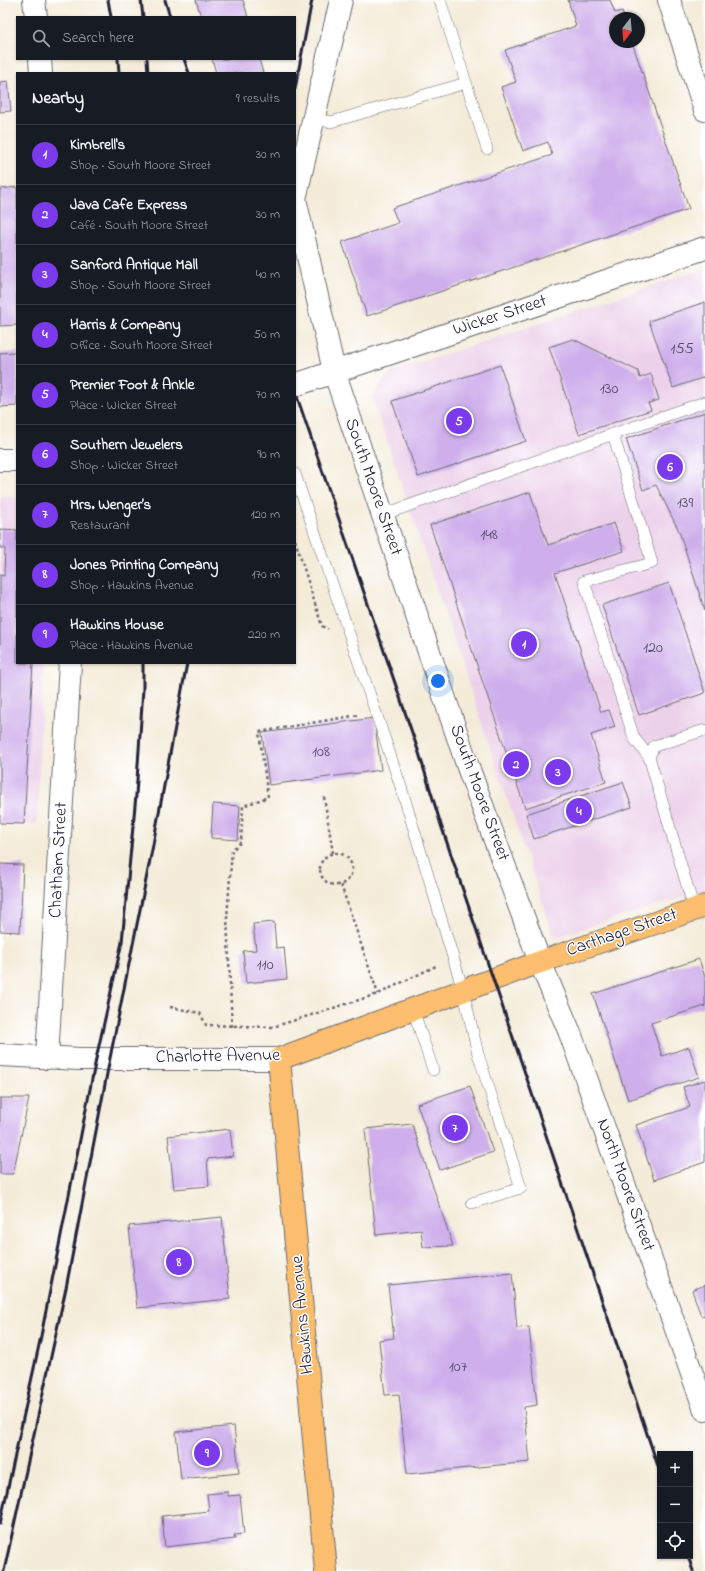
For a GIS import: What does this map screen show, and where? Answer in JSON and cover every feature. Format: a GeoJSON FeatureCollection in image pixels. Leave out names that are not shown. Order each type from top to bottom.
{"type":"FeatureCollection","features":[{"type":"Feature","properties":{"kind":"main road","name":"Carthage Street"},"geometry":{"type":"LineString","coordinates":[[540,962],[700,908]]}},
{"type":"Feature","properties":{"kind":"main road","name":"Charlotte Avenue"},"geometry":{"type":"LineString","coordinates":[[279,1059],[540,962]]}},
{"type":"Feature","properties":{"kind":"main road","name":"Hawkins Avenue"},"geometry":{"type":"LineString","coordinates":[[279,1059],[326,1571]]}},
{"type":"Feature","properties":{"kind":"street"},"geometry":{"type":"LineString","coordinates":[[34,0],[36,16]]}},
{"type":"Feature","properties":{"kind":"street","name":"South Moore Street"},"geometry":{"type":"LineString","coordinates":[[296,195],[341,0]]}},
{"type":"Feature","properties":{"kind":"street"},"geometry":{"type":"LineString","coordinates":[[669,0],[705,110]]}},
{"type":"Feature","properties":{"kind":"street"},"geometry":{"type":"LineString","coordinates":[[40,60],[41,72]]}},
{"type":"Feature","properties":{"kind":"street","name":"South Moore Street"},"geometry":{"type":"LineString","coordinates":[[296,203],[334,371],[468,767],[540,962]]}},
{"type":"Feature","properties":{"kind":"street","name":"Wicker Street"},"geometry":{"type":"LineString","coordinates":[[296,385],[705,248]]}},
{"type":"Feature","properties":{"kind":"street"},"geometry":{"type":"LineString","coordinates":[[0,460],[16,460]]}},
{"type":"Feature","properties":{"kind":"street","name":"Chatham Street"},"geometry":{"type":"LineString","coordinates":[[47,1058],[70,664]]}},
{"type":"Feature","properties":{"kind":"street","name":"North Moore Street"},"geometry":{"type":"LineString","coordinates":[[540,962],[570,1033],[705,1410]]}},
{"type":"Feature","properties":{"kind":"street","name":"Charlotte Avenue"},"geometry":{"type":"LineString","coordinates":[[0,1055],[47,1058],[279,1059]]}},
{"type":"Feature","properties":{"kind":"lane"},"geometry":{"type":"LineString","coordinates":[[440,0],[486,149]]}},
{"type":"Feature","properties":{"kind":"lane"},"geometry":{"type":"LineString","coordinates":[[314,119],[331,122],[466,83]]}},
{"type":"Feature","properties":{"kind":"lane"},"geometry":{"type":"LineString","coordinates":[[382,514],[705,402]]}},
{"type":"Feature","properties":{"kind":"lane"},"geometry":{"type":"LineString","coordinates":[[613,434],[652,563],[584,580],[634,738],[649,757],[700,908]]}},
{"type":"Feature","properties":{"kind":"lane"},"geometry":{"type":"LineString","coordinates":[[296,477],[401,787],[463,990],[478,1054],[522,1188],[472,1203]]}},
{"type":"Feature","properties":{"kind":"lane"},"geometry":{"type":"LineString","coordinates":[[649,757],[654,746],[705,730]]}},
{"type":"Feature","properties":{"kind":"lane"},"geometry":{"type":"LineString","coordinates":[[413,1009],[433,1070]]}},
{"type":"Feature","properties":{"kind":"path"},"geometry":{"type":"LineString","coordinates":[[296,543],[322,626],[330,630]]}},
{"type":"Feature","properties":{"kind":"path"},"geometry":{"type":"LineString","coordinates":[[232,1027],[227,918],[232,850],[241,842],[243,806],[268,797],[258,732],[363,714]]}},
{"type":"Feature","properties":{"kind":"path"},"geometry":{"type":"LineString","coordinates":[[324,797],[333,853]]}},
{"type":"Feature","properties":{"kind":"path"},"geometry":{"type":"LineString","coordinates":[[333,853],[344,855],[351,863],[352,868],[350,878],[341,885],[330,884],[320,872],[320,867],[324,858],[333,853]]}},
{"type":"Feature","properties":{"kind":"path"},"geometry":{"type":"LineString","coordinates":[[341,885],[378,994]]}},
{"type":"Feature","properties":{"kind":"path"},"geometry":{"type":"LineString","coordinates":[[170,1007],[200,1013],[206,1025],[232,1027],[273,1027],[378,994],[436,967],[437,960]]}},
{"type":"Feature","properties":{"kind":"shaded area"},"geometry":{"type":"Polygon","coordinates":[[[703,269],[705,271],[705,890],[554,938],[372,397],[389,373],[703,269]]]}},
{"type":"Feature","properties":{"kind":"shaded area"},"geometry":{"type":"Polygon","coordinates":[[[0,497],[16,497],[16,664],[43,664],[37,824],[0,823],[0,497]]]}},
{"type":"Feature","properties":{"kind":"building"},"geometry":{"type":"Polygon","coordinates":[[[196,0],[243,0],[248,16],[201,16],[196,0]]]}},
{"type":"Feature","properties":{"kind":"building"},"geometry":{"type":"Polygon","coordinates":[[[568,0],[610,0],[615,12],[609,12],[609,48],[634,48],[689,209],[367,316],[342,242],[398,223],[392,208],[552,155],[548,142],[523,151],[501,87],[516,82],[505,50],[576,26],[568,0]]]}},
{"type":"Feature","properties":{"kind":"building"},"geometry":{"type":"Polygon","coordinates":[[[212,60],[259,60],[263,72],[216,72],[212,60]]]}},
{"type":"Feature","properties":{"kind":"building"},"geometry":{"type":"Polygon","coordinates":[[[8,81],[11,111],[0,112],[0,82],[8,81]]]}},
{"type":"Feature","properties":{"kind":"building"},"geometry":{"type":"Polygon","coordinates":[[[16,187],[16,325],[0,326],[0,189],[16,187]]]}},
{"type":"Feature","properties":{"kind":"building"},"geometry":{"type":"Polygon","coordinates":[[[705,302],[705,377],[673,388],[649,321],[705,302]]]}},
{"type":"Feature","properties":{"kind":"building"},"geometry":{"type":"Polygon","coordinates":[[[573,339],[638,371],[640,378],[651,374],[659,400],[648,403],[651,410],[579,434],[549,347],[573,339]]]}},
{"type":"Feature","properties":{"kind":"building"},"geometry":{"type":"Polygon","coordinates":[[[16,352],[16,406],[0,407],[0,353],[16,352]]]}},
{"type":"Feature","properties":{"kind":"building"},"geometry":{"type":"Polygon","coordinates":[[[500,365],[526,441],[418,477],[392,401],[500,365]]]}},
{"type":"Feature","properties":{"kind":"building"},"geometry":{"type":"Polygon","coordinates":[[[705,412],[705,611],[679,531],[656,485],[643,490],[626,439],[705,412]]]}},
{"type":"Feature","properties":{"kind":"building"},"geometry":{"type":"Polygon","coordinates":[[[530,492],[548,545],[614,523],[624,551],[555,573],[601,712],[609,710],[615,727],[591,735],[606,782],[525,808],[430,525],[530,492]]]}},
{"type":"Feature","properties":{"kind":"building"},"geometry":{"type":"Polygon","coordinates":[[[0,529],[16,530],[16,664],[33,664],[24,824],[0,823],[0,575],[4,576],[5,548],[0,548],[0,529]]]}},
{"type":"Feature","properties":{"kind":"building"},"geometry":{"type":"Polygon","coordinates":[[[669,583],[705,693],[639,715],[602,605],[669,583]]]}},
{"type":"Feature","properties":{"kind":"building"},"geometry":{"type":"Polygon","coordinates":[[[374,718],[381,770],[269,785],[262,733],[374,718]]]}},
{"type":"Feature","properties":{"kind":"building"},"geometry":{"type":"Polygon","coordinates":[[[623,782],[632,807],[534,839],[526,814],[623,782]]]}},
{"type":"Feature","properties":{"kind":"building"},"geometry":{"type":"Polygon","coordinates":[[[213,804],[240,806],[238,840],[211,838],[213,804]]]}},
{"type":"Feature","properties":{"kind":"building"},"geometry":{"type":"Polygon","coordinates":[[[0,864],[23,865],[20,932],[0,931],[0,864]]]}},
{"type":"Feature","properties":{"kind":"building"},"geometry":{"type":"Polygon","coordinates":[[[274,922],[276,948],[284,947],[287,979],[246,983],[243,951],[256,950],[253,924],[274,922]]]}},
{"type":"Feature","properties":{"kind":"building"},"geometry":{"type":"Polygon","coordinates":[[[699,959],[705,977],[705,1006],[651,1023],[662,1056],[689,1047],[699,1077],[628,1100],[593,994],[699,959]]]}},
{"type":"Feature","properties":{"kind":"building"},"geometry":{"type":"Polygon","coordinates":[[[705,1080],[705,1162],[654,1180],[636,1125],[690,1107],[683,1087],[705,1080]]]}},
{"type":"Feature","properties":{"kind":"building"},"geometry":{"type":"Polygon","coordinates":[[[470,1086],[493,1152],[440,1170],[417,1104],[470,1086]]]}},
{"type":"Feature","properties":{"kind":"building"},"geometry":{"type":"Polygon","coordinates":[[[0,1098],[29,1098],[13,1174],[0,1174],[0,1098]]]}},
{"type":"Feature","properties":{"kind":"building"},"geometry":{"type":"Polygon","coordinates":[[[412,1124],[453,1246],[423,1247],[421,1230],[376,1235],[365,1129],[412,1124]]]}},
{"type":"Feature","properties":{"kind":"building"},"geometry":{"type":"Polygon","coordinates":[[[230,1129],[233,1156],[207,1159],[209,1186],[174,1189],[168,1136],[230,1129]]]}},
{"type":"Feature","properties":{"kind":"building"},"geometry":{"type":"Polygon","coordinates":[[[222,1217],[230,1299],[137,1308],[129,1226],[222,1217]]]}},
{"type":"Feature","properties":{"kind":"building"},"geometry":{"type":"Polygon","coordinates":[[[512,1273],[517,1328],[529,1327],[537,1405],[524,1407],[530,1462],[407,1474],[399,1394],[385,1395],[379,1340],[394,1338],[388,1285],[512,1273]]]}},
{"type":"Feature","properties":{"kind":"building"},"geometry":{"type":"Polygon","coordinates":[[[705,1285],[705,1315],[701,1316],[692,1290],[705,1285]]]}},
{"type":"Feature","properties":{"kind":"building"},"geometry":{"type":"Polygon","coordinates":[[[234,1426],[239,1473],[181,1479],[176,1432],[234,1426]]]}},
{"type":"Feature","properties":{"kind":"building"},"geometry":{"type":"Polygon","coordinates":[[[228,1492],[228,1496],[240,1495],[244,1534],[234,1535],[235,1539],[165,1547],[162,1516],[209,1511],[207,1494],[228,1492]]]}},
{"type":"Feature","properties":{"kind":"railway"},"geometry":{"type":"LineString","coordinates":[[108,0],[111,16]]}},
{"type":"Feature","properties":{"kind":"railway"},"geometry":{"type":"LineString","coordinates":[[141,0],[143,16]]}},
{"type":"Feature","properties":{"kind":"railway"},"geometry":{"type":"LineString","coordinates":[[165,0],[170,16]]}},
{"type":"Feature","properties":{"kind":"railway"},"geometry":{"type":"LineString","coordinates":[[296,84],[312,0]]}},
{"type":"Feature","properties":{"kind":"railway"},"geometry":{"type":"LineString","coordinates":[[118,60],[119,72]]}},
{"type":"Feature","properties":{"kind":"railway"},"geometry":{"type":"LineString","coordinates":[[147,60],[148,72]]}},
{"type":"Feature","properties":{"kind":"railway"},"geometry":{"type":"LineString","coordinates":[[184,60],[189,72]]}},
{"type":"Feature","properties":{"kind":"railway"},"geometry":{"type":"LineString","coordinates":[[296,394],[419,753],[441,825],[657,1463]]}},
{"type":"Feature","properties":{"kind":"railway"},"geometry":{"type":"LineString","coordinates":[[0,1524],[41,1336],[96,1059],[122,942],[136,795],[143,689],[143,664]]}},
{"type":"Feature","properties":{"kind":"railway"},"geometry":{"type":"LineString","coordinates":[[4,1571],[66,1288],[187,664]]}},
{"type":"Feature","properties":{"kind":"railway"},"geometry":{"type":"LineString","coordinates":[[689,1559],[693,1571]]}},
{"type":"Feature","properties":{"kind":"place","name":"Premier Foot & Ankle"},"geometry":{"type":"Point","coordinates":[459,421]}},
{"type":"Feature","properties":{"kind":"place","name":"Southern Jewelers"},"geometry":{"type":"Point","coordinates":[670,467]}},
{"type":"Feature","properties":{"kind":"place","name":"Kimbrell's"},"geometry":{"type":"Point","coordinates":[524,644]}},
{"type":"Feature","properties":{"kind":"place","name":"Java Cafe Express"},"geometry":{"type":"Point","coordinates":[516,764]}},
{"type":"Feature","properties":{"kind":"place","name":"Sanford Antique Mall"},"geometry":{"type":"Point","coordinates":[558,772]}},
{"type":"Feature","properties":{"kind":"place","name":"Harris & Company"},"geometry":{"type":"Point","coordinates":[579,811]}},
{"type":"Feature","properties":{"kind":"place","name":"Mrs. Wenger’s"},"geometry":{"type":"Point","coordinates":[455,1128]}},
{"type":"Feature","properties":{"kind":"place","name":"Jones Printing Company"},"geometry":{"type":"Point","coordinates":[179,1262]}},
{"type":"Feature","properties":{"kind":"place","name":"Hawkins House"},"geometry":{"type":"Point","coordinates":[207,1453]}}]}
